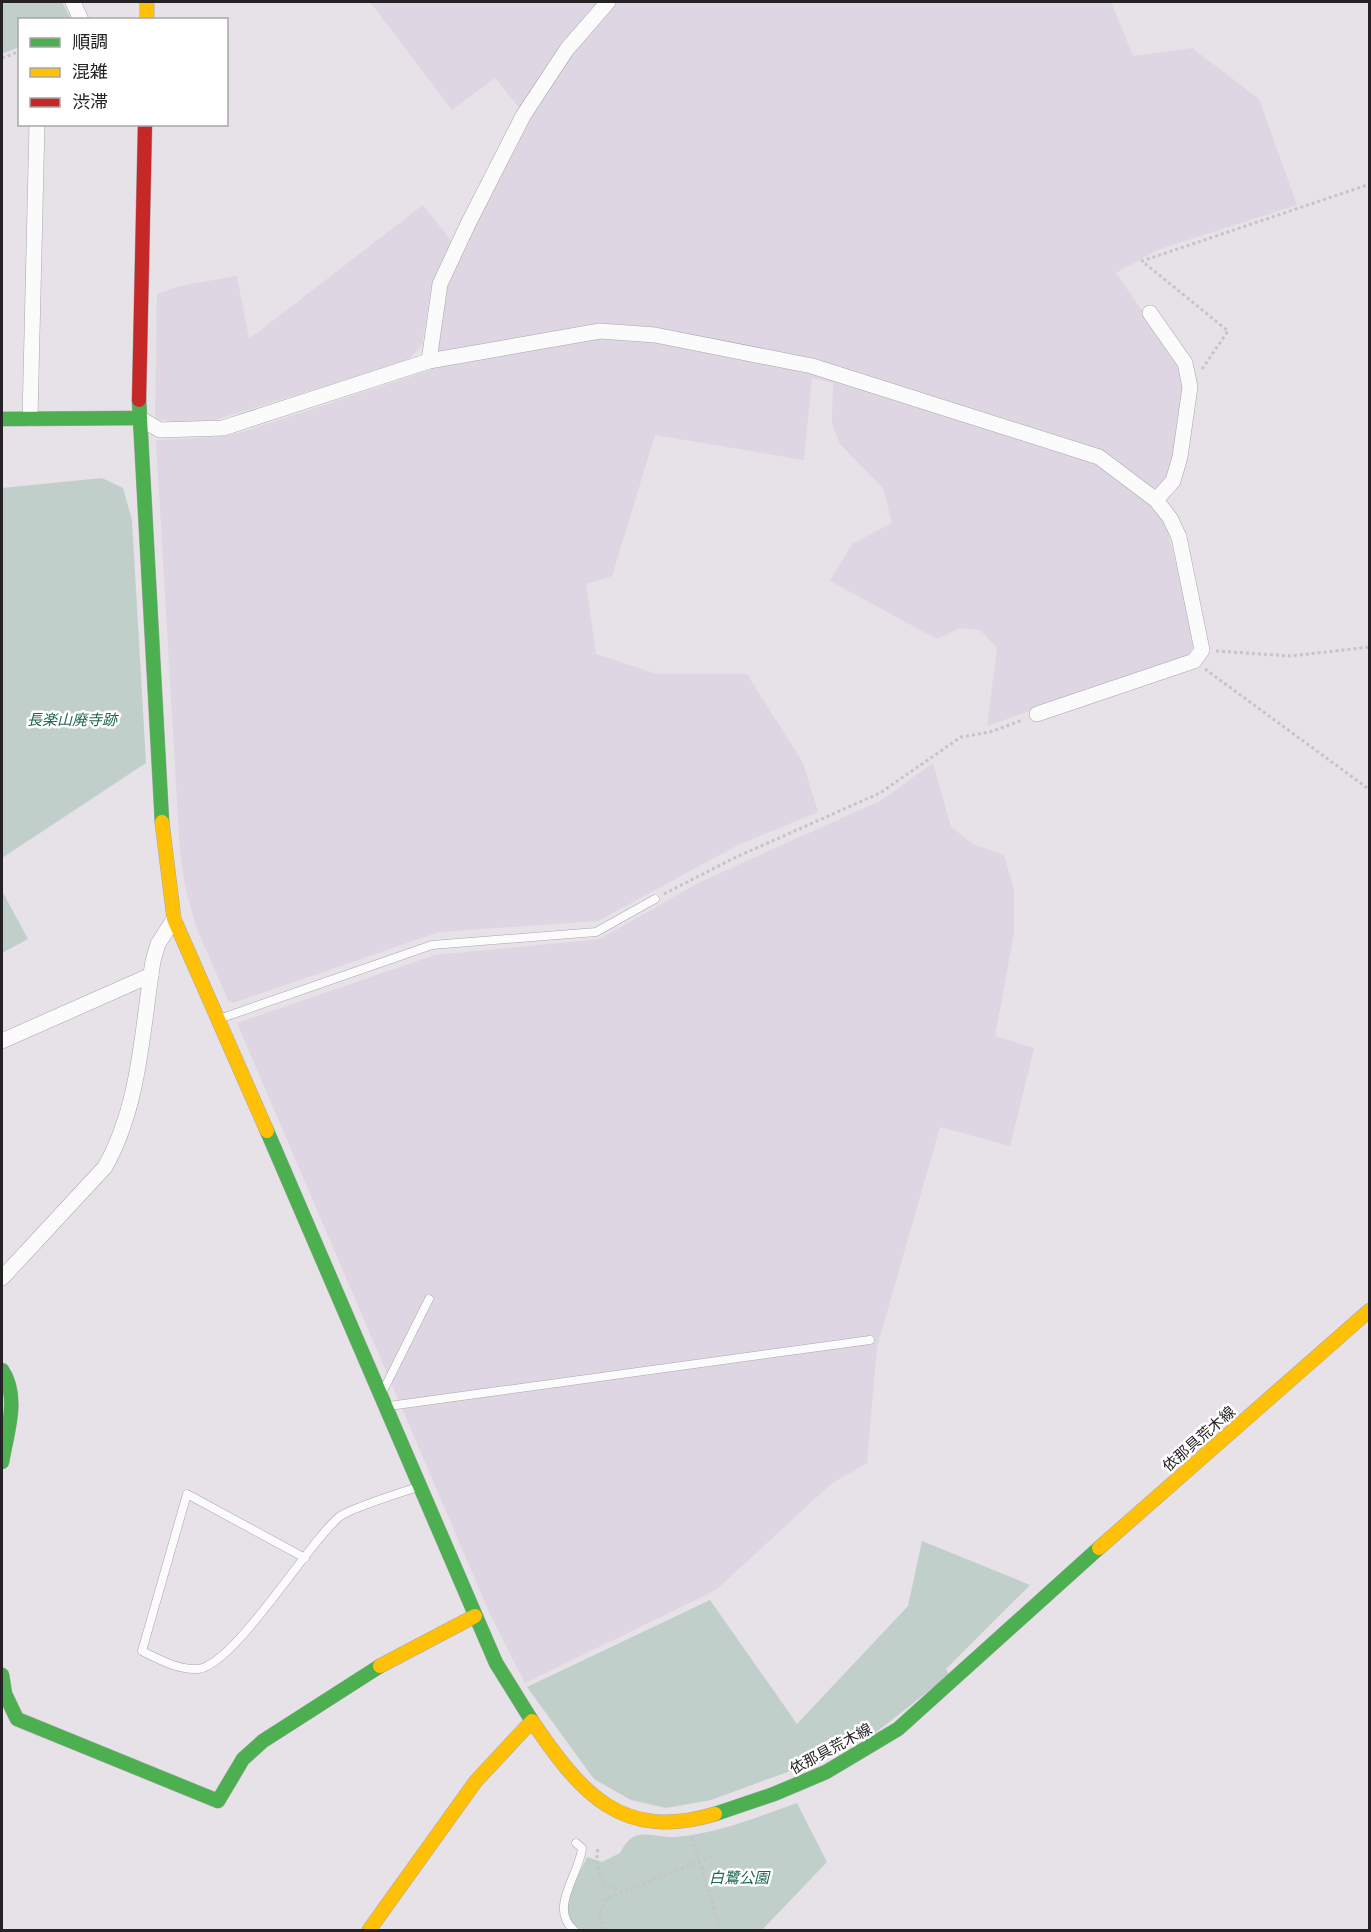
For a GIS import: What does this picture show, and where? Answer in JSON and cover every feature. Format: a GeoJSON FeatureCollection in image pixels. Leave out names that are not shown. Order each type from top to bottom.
{"type":"FeatureCollection","features":[{"type":"Feature","properties":{"kind":"street"},"geometry":{"type":"LineString","coordinates":[[73,2],[80,18]]}},
{"type":"Feature","properties":{"kind":"street"},"geometry":{"type":"LineString","coordinates":[[147,2],[147,18]]}},
{"type":"Feature","properties":{"kind":"street"},"geometry":{"type":"LineString","coordinates":[[429,361],[440,284],[468,224],[523,116],[567,49],[608,2]]}},
{"type":"Feature","properties":{"kind":"street"},"geometry":{"type":"LineString","coordinates":[[30,418],[37,126]]}},
{"type":"Feature","properties":{"kind":"street","name":"依那具荒木線"},"geometry":{"type":"LineString","coordinates":[[145,126],[139,418],[163,831],[174,919],[385,1400],[475,1616],[507,1683],[571,1776],[591,1795],[611,1808],[658,1823],[680,1823],[754,1803],[839,1766],[895,1733],[921,1711],[1081,1564],[1370,1310]]}},
{"type":"Feature","properties":{"kind":"street"},"geometry":{"type":"LineString","coordinates":[[1150,313],[1185,363],[1190,387],[1180,456],[1173,481],[1156,500]]}},
{"type":"Feature","properties":{"kind":"street"},"geometry":{"type":"LineString","coordinates":[[2,418],[139,418],[160,430],[223,428],[429,361],[600,331],[656,335],[812,366],[1099,458],[1156,500],[1170,518],[1179,537],[1198,656],[1037,714]]}},
{"type":"Feature","properties":{"kind":"street"},"geometry":{"type":"LineString","coordinates":[[2,1278],[105,1167],[114,1151],[132,1101],[151,975],[158,944],[174,919]]}},
{"type":"Feature","properties":{"kind":"street"},"geometry":{"type":"LineString","coordinates":[[2,1041],[151,975]]}},
{"type":"Feature","properties":{"kind":"street"},"geometry":{"type":"LineString","coordinates":[[2,1370],[11,1383],[12,1404],[2,1462]]}},
{"type":"Feature","properties":{"kind":"street"},"geometry":{"type":"LineString","coordinates":[[2,1675],[5,1694],[17,1719],[218,1801],[243,1759],[263,1741],[385,1663],[475,1616]]}},
{"type":"Feature","properties":{"kind":"street"},"geometry":{"type":"LineString","coordinates":[[369,1930],[476,1782],[532,1721]]}},
{"type":"Feature","properties":{"kind":"lane"},"geometry":{"type":"LineString","coordinates":[[218,1019],[432,945],[596,932],[655,899]]}},
{"type":"Feature","properties":{"kind":"lane"},"geometry":{"type":"LineString","coordinates":[[385,1400],[429,1299]]}},
{"type":"Feature","properties":{"kind":"lane"},"geometry":{"type":"LineString","coordinates":[[385,1400],[870,1340]]}},
{"type":"Feature","properties":{"kind":"lane"},"geometry":{"type":"LineString","coordinates":[[305,1558],[188,1494],[142,1651],[162,1661],[199,1669],[219,1660],[305,1558],[340,1516],[421,1486]]}},
{"type":"Feature","properties":{"kind":"lane"},"geometry":{"type":"LineString","coordinates":[[574,1930],[567,1925],[563,1906],[581,1858],[582,1848],[576,1843]]}},
{"type":"Feature","properties":{"kind":"path"},"geometry":{"type":"LineString","coordinates":[[2,58],[18,52]]}},
{"type":"Feature","properties":{"kind":"path"},"geometry":{"type":"LineString","coordinates":[[1190,387],[1228,331],[1142,261],[1370,183]]}},
{"type":"Feature","properties":{"kind":"path"},"geometry":{"type":"LineString","coordinates":[[1198,656],[1290,656],[1370,647]]}},
{"type":"Feature","properties":{"kind":"path"},"geometry":{"type":"LineString","coordinates":[[1198,656],[1370,790]]}},
{"type":"Feature","properties":{"kind":"path"},"geometry":{"type":"LineString","coordinates":[[655,899],[734,858],[880,793],[961,737],[990,732],[1037,714]]}},
{"type":"Feature","properties":{"kind":"path"},"geometry":{"type":"LineString","coordinates":[[690,1831],[721,1930]]}},
{"type":"Feature","properties":{"kind":"path"},"geometry":{"type":"LineString","coordinates":[[598,1849],[596,1862],[599,1877],[607,1888],[623,1890]]}},
{"type":"Feature","properties":{"kind":"path"},"geometry":{"type":"LineString","coordinates":[[603,1930],[600,1914],[607,1898],[715,1856]]}},
{"type":"Feature","properties":{"kind":"shaded area"},"geometry":{"type":"Polygon","coordinates":[[[370,2],[598,2],[558,49],[520,109],[495,78],[452,110],[370,2]]]}},
{"type":"Feature","properties":{"kind":"shaded area"},"geometry":{"type":"Polygon","coordinates":[[[618,2],[1111,2],[1133,56],[1192,48],[1259,99],[1297,205],[1157,250],[1116,273],[1180,366],[1184,393],[1178,439],[1159,514],[1168,532],[1195,644],[1187,656],[987,726],[997,648],[980,630],[960,628],[937,639],[830,581],[852,544],[892,523],[883,488],[840,444],[832,424],[833,383],[812,378],[804,460],[655,435],[612,576],[586,584],[596,654],[657,674],[747,674],[803,763],[818,812],[738,845],[598,921],[439,932],[233,1003],[228,1000],[196,927],[185,885],[180,853],[156,440],[214,437],[243,432],[430,370],[446,287],[478,218],[532,114],[568,57],[618,2]]]}},
{"type":"Feature","properties":{"kind":"shaded area"},"geometry":{"type":"Polygon","coordinates":[[[423,205],[452,242],[431,288],[422,345],[407,361],[214,420],[180,423],[157,419],[155,413],[157,294],[179,286],[237,276],[249,339],[423,205]]]}},
{"type":"Feature","properties":{"kind":"shaded area"},"geometry":{"type":"Polygon","coordinates":[[[933,763],[951,827],[973,844],[1004,855],[1014,890],[1014,933],[995,1036],[1034,1048],[1010,1146],[940,1127],[877,1347],[867,1463],[831,1484],[716,1590],[525,1683],[490,1614],[237,1023],[435,955],[600,939],[700,882],[882,800],[933,763]]]}},
{"type":"Feature","properties":{"kind":"green space"},"geometry":{"type":"Polygon","coordinates":[[[2,2],[62,2],[70,18],[18,18],[18,47],[2,54],[2,2]]]}},
{"type":"Feature","properties":{"kind":"green space","name":"長楽山廃寺跡"},"geometry":{"type":"Polygon","coordinates":[[[102,478],[123,488],[132,520],[146,763],[2,858],[2,488],[102,478]]]}},
{"type":"Feature","properties":{"kind":"green space"},"geometry":{"type":"Polygon","coordinates":[[[2,891],[28,939],[2,953],[2,891]]]}},
{"type":"Feature","properties":{"kind":"green space"},"geometry":{"type":"Polygon","coordinates":[[[922,1541],[1030,1585],[946,1669],[949,1675],[870,1737],[812,1763],[711,1800],[666,1808],[631,1800],[594,1779],[527,1687],[710,1600],[797,1724],[908,1606],[922,1541]]]}},
{"type":"Feature","properties":{"kind":"green space","name":"白鷺公園"},"geometry":{"type":"Polygon","coordinates":[[[797,1803],[827,1862],[762,1930],[579,1930],[572,1922],[568,1913],[570,1895],[587,1857],[602,1862],[620,1853],[628,1841],[636,1836],[676,1837],[707,1832],[738,1824],[797,1803]]]}},
{"type":"Feature","properties":{"kind":"traffic: fast"},"geometry":{"type":"LineString","coordinates":[[139,400],[162,822]]}},
{"type":"Feature","properties":{"kind":"traffic: fast"},"geometry":{"type":"LineString","coordinates":[[2,419],[139,418]]}},
{"type":"Feature","properties":{"kind":"traffic: fast"},"geometry":{"type":"LineString","coordinates":[[267,1131],[496,1663],[532,1721]]}},
{"type":"Feature","properties":{"kind":"traffic: fast"},"geometry":{"type":"LineString","coordinates":[[2,1370],[7,1380],[11,1403],[11,1415],[2,1462]]}},
{"type":"Feature","properties":{"kind":"traffic: fast"},"geometry":{"type":"LineString","coordinates":[[715,1814],[774,1794],[826,1772],[898,1729],[1099,1548]]}},
{"type":"Feature","properties":{"kind":"traffic: fast"},"geometry":{"type":"LineString","coordinates":[[2,1675],[5,1694],[17,1719],[218,1801],[243,1759],[263,1741],[380,1666]]}},
{"type":"Feature","properties":{"kind":"traffic: slow"},"geometry":{"type":"LineString","coordinates":[[147,2],[147,18]]}},
{"type":"Feature","properties":{"kind":"traffic: slow"},"geometry":{"type":"LineString","coordinates":[[162,822],[174,919],[267,1131]]}},
{"type":"Feature","properties":{"kind":"traffic: slow"},"geometry":{"type":"LineString","coordinates":[[1099,1548],[1370,1310]]}},
{"type":"Feature","properties":{"kind":"traffic: slow"},"geometry":{"type":"LineString","coordinates":[[380,1666],[475,1616]]}},
{"type":"Feature","properties":{"kind":"traffic: slow"},"geometry":{"type":"LineString","coordinates":[[369,1930],[476,1781],[532,1721],[568,1770],[607,1805],[629,1816],[654,1821],[682,1821],[715,1814]]}},
{"type":"Feature","properties":{"kind":"traffic: jam"},"geometry":{"type":"LineString","coordinates":[[139,400],[145,126]]}}]}
